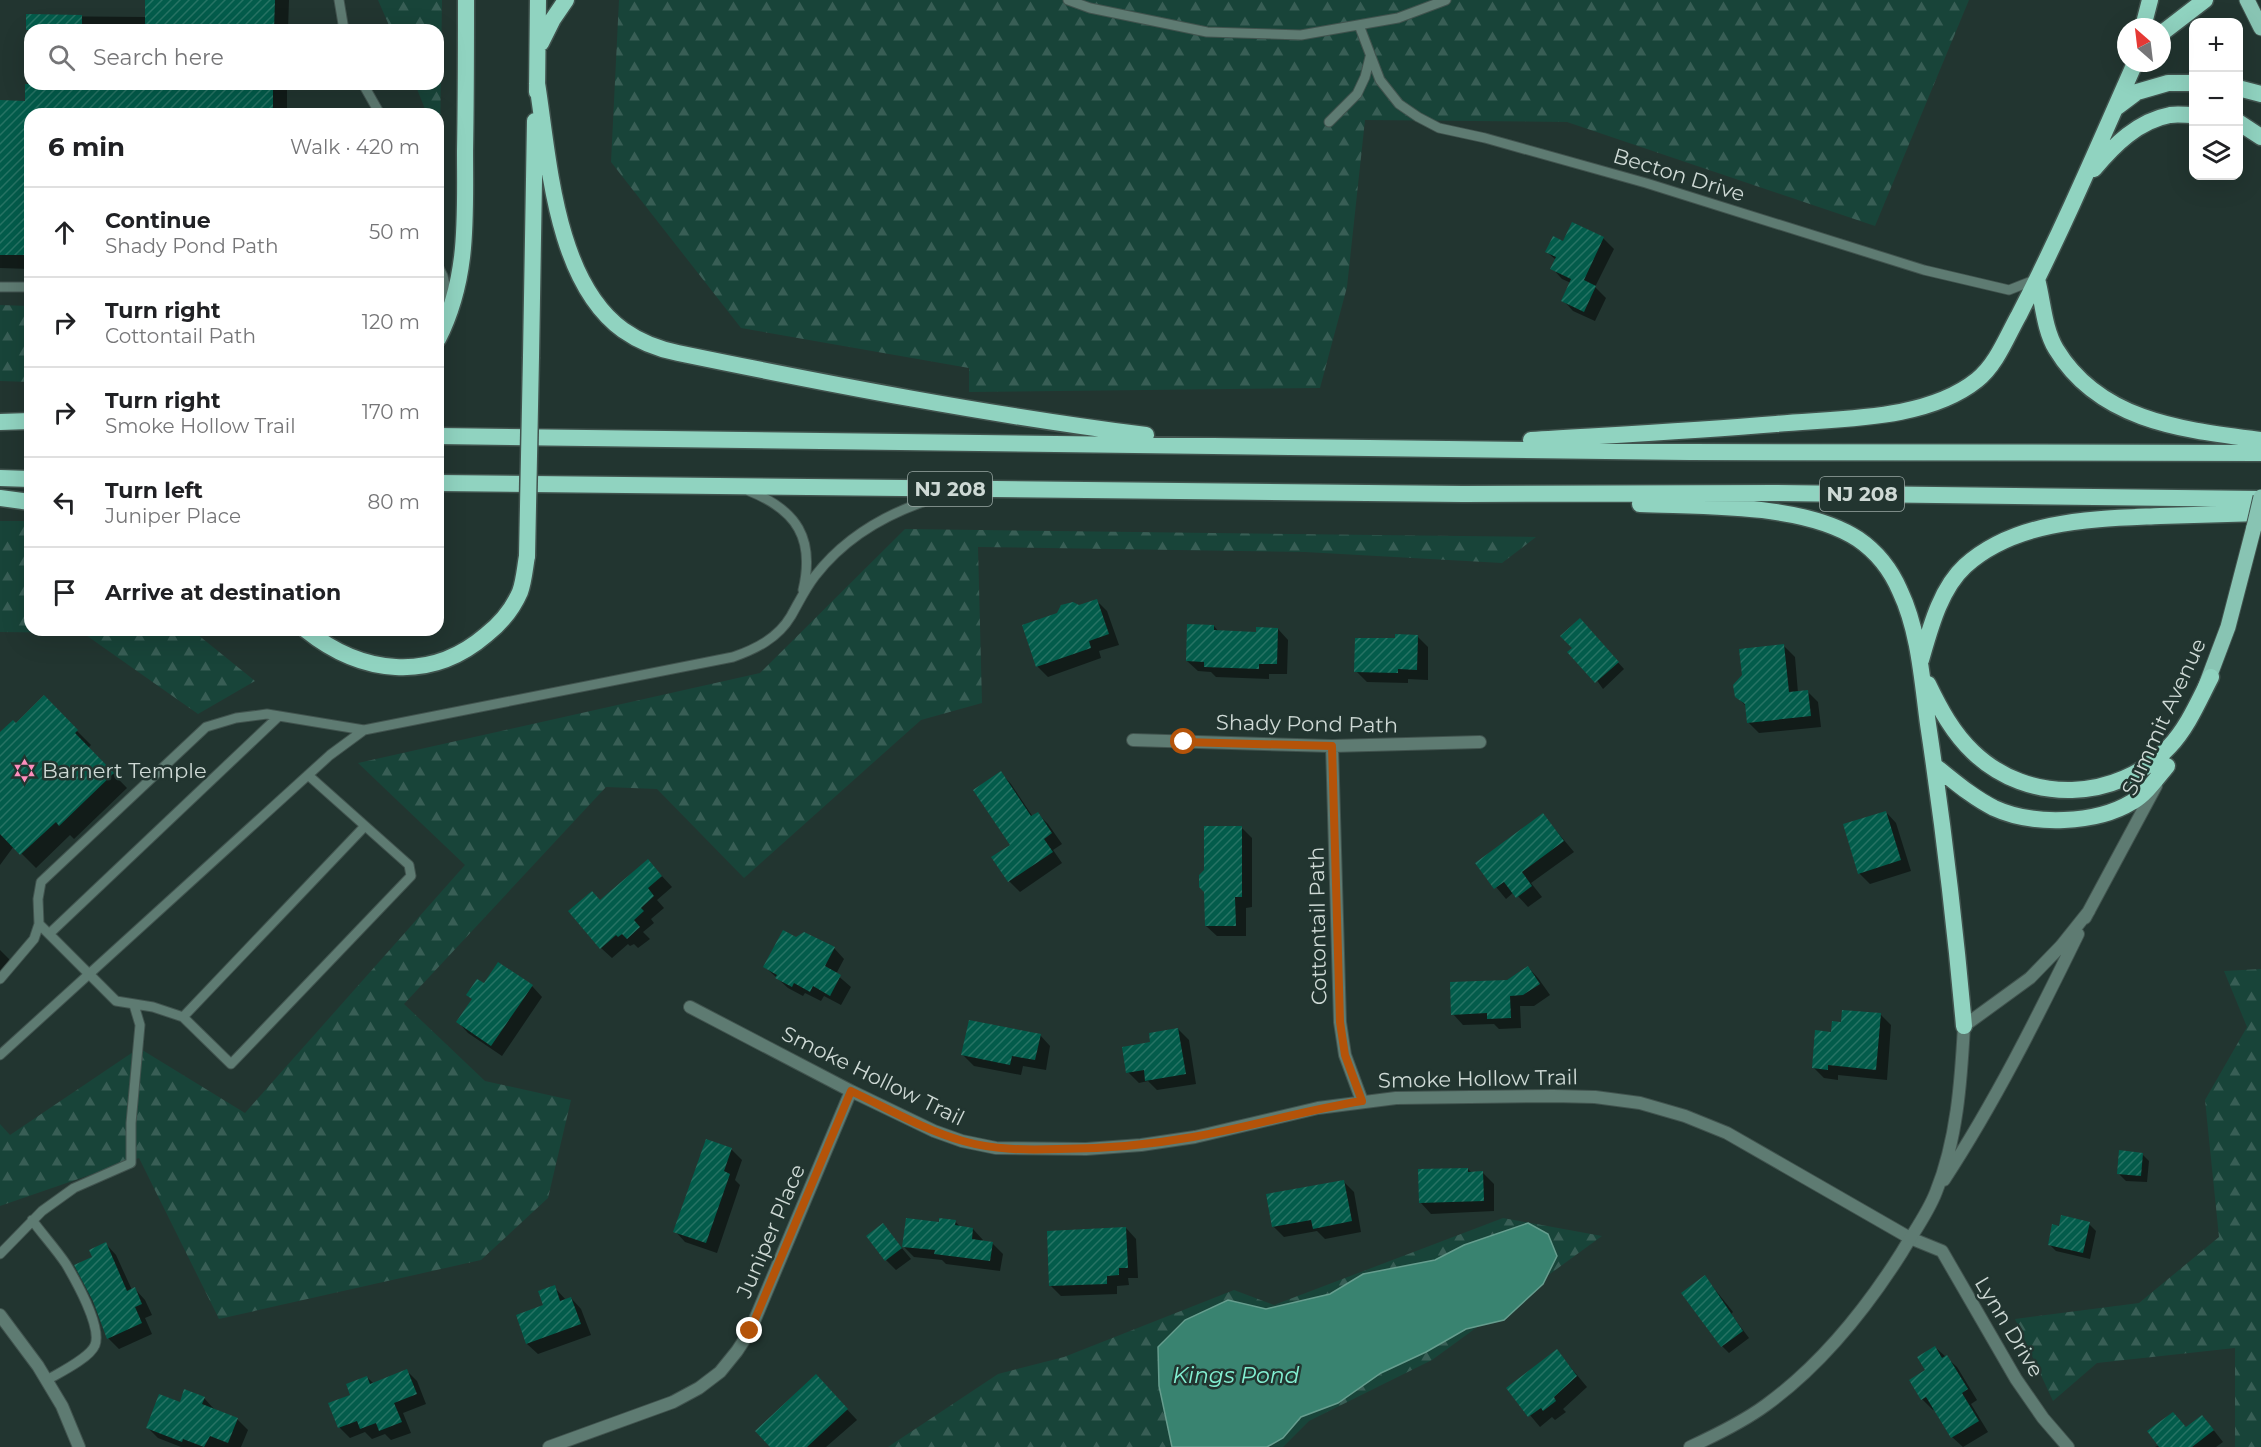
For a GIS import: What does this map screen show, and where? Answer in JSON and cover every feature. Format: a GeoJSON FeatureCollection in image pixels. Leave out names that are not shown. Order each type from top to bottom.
{"type":"FeatureCollection","features":[{"type":"Feature","properties":{"kind":"highway"},"geometry":{"type":"LineString","coordinates":[[444,327],[457,293],[465,236],[466,0]]}},
{"type":"Feature","properties":{"kind":"highway"},"geometry":{"type":"LineString","coordinates":[[315,636],[341,654],[363,662],[387,667],[412,668],[436,663],[459,654],[495,628],[520,592],[527,556],[538,0]]}},
{"type":"Feature","properties":{"kind":"highway"},"geometry":{"type":"LineString","coordinates":[[538,52],[549,25],[566,0]]}},
{"type":"Feature","properties":{"kind":"highway"},"geometry":{"type":"LineString","coordinates":[[2145,18],[2150,0]]}},
{"type":"Feature","properties":{"kind":"highway"},"geometry":{"type":"LineString","coordinates":[[2171,26],[2205,0]]}},
{"type":"Feature","properties":{"kind":"highway"},"geometry":{"type":"LineString","coordinates":[[1401,448],[1723,428],[1883,414],[1922,407],[1950,397],[1979,379],[1998,353],[2037,279],[2131,72]]}},
{"type":"Feature","properties":{"kind":"highway"},"geometry":{"type":"LineString","coordinates":[[2115,109],[2137,92],[2168,83],[2189,82]]}},
{"type":"Feature","properties":{"kind":"highway"},"geometry":{"type":"LineString","coordinates":[[537,83],[556,203],[573,258],[588,291],[598,306],[622,330],[636,338],[650,345],[678,353],[949,406],[1064,424],[1227,445]]}},
{"type":"Feature","properties":{"kind":"highway"},"geometry":{"type":"LineString","coordinates":[[2243,89],[2261,94]]}},
{"type":"Feature","properties":{"kind":"highway"},"geometry":{"type":"LineString","coordinates":[[2080,186],[2106,154],[2138,127],[2170,115],[2189,115]]}},
{"type":"Feature","properties":{"kind":"highway"},"geometry":{"type":"LineString","coordinates":[[2243,125],[2261,137]]}},
{"type":"Feature","properties":{"kind":"highway"},"geometry":{"type":"LineString","coordinates":[[2037,279],[2046,324],[2056,349],[2096,393],[2122,409],[2158,423],[2195,432],[2261,440]]}},
{"type":"Feature","properties":{"kind":"highway"},"geometry":{"type":"LineString","coordinates":[[0,422],[24,421]]}},
{"type":"Feature","properties":{"kind":"highway"},"geometry":{"type":"LineString","coordinates":[[0,430],[24,431]]}},
{"type":"Feature","properties":{"kind":"highway","name":"NJ 208"},"geometry":{"type":"LineString","coordinates":[[444,436],[1689,452],[2261,453]]}},
{"type":"Feature","properties":{"kind":"highway"},"geometry":{"type":"LineString","coordinates":[[0,478],[24,479]]}},
{"type":"Feature","properties":{"kind":"highway","name":"NJ 208"},"geometry":{"type":"LineString","coordinates":[[444,483],[1462,494],[1777,493],[2261,498]]}},
{"type":"Feature","properties":{"kind":"highway"},"geometry":{"type":"LineString","coordinates":[[1462,494],[1761,510],[1834,527],[1858,540],[1887,565],[1901,593],[1912,627],[1920,665],[1935,766],[1964,1026]]}},
{"type":"Feature","properties":{"kind":"highway"},"geometry":{"type":"LineString","coordinates":[[0,498],[24,501]]}},
{"type":"Feature","properties":{"kind":"highway"},"geometry":{"type":"LineString","coordinates":[[2211,676],[2190,718],[2169,747],[2136,775],[2097,788],[2061,792],[2033,787],[2000,774],[1975,754],[1944,716],[1920,665],[1941,600],[1964,567],[1996,545],[2023,533],[2052,525],[2090,520],[2257,520]]}},
{"type":"Feature","properties":{"kind":"highway"},"geometry":{"type":"LineString","coordinates":[[1935,766],[1971,794],[1996,809],[2034,819],[2066,820],[2104,815],[2132,802],[2148,789],[2167,766]]}},
{"type":"Feature","properties":{"kind":"main road"},"geometry":{"type":"LineString","coordinates":[[2247,0],[2261,28]]}},
{"type":"Feature","properties":{"kind":"main road","name":"Summit Avenue"},"geometry":{"type":"LineString","coordinates":[[2167,766],[2211,676],[2228,627],[2261,498]]}},
{"type":"Feature","properties":{"kind":"street","name":"Shady Pond Path"},"geometry":{"type":"LineString","coordinates":[[1133,740],[1332,746],[1480,742]]}},
{"type":"Feature","properties":{"kind":"street","name":"Cottontail Path"},"geometry":{"type":"LineString","coordinates":[[1332,746],[1340,1022],[1345,1055],[1362,1101]]}},
{"type":"Feature","properties":{"kind":"street","name":"Summit Avenue"},"geometry":{"type":"LineString","coordinates":[[1690,1447],[1721,1432],[1766,1405],[1807,1371],[1863,1309],[1969,1142],[2049,994],[2089,911],[2167,766]]}},
{"type":"Feature","properties":{"kind":"street","name":"Summit Avenue"},"geometry":{"type":"LineString","coordinates":[[1936,1193],[1949,1151],[1958,1097],[1964,1026],[2030,978],[2061,946],[2089,911]]}},
{"type":"Feature","properties":{"kind":"street","name":"Smoke Hollow Trail"},"geometry":{"type":"LineString","coordinates":[[690,1007],[851,1091],[934,1131],[962,1141],[996,1148],[1086,1149],[1141,1145],[1195,1137],[1318,1108],[1396,1098],[1595,1097],[1641,1104],[1685,1116],[1727,1133],[1910,1238]]}},
{"type":"Feature","properties":{"kind":"street","name":"Juniper Place"},"geometry":{"type":"LineString","coordinates":[[549,1447],[673,1402],[699,1388],[720,1371],[737,1352],[750,1331],[851,1091]]}},
{"type":"Feature","properties":{"kind":"street","name":"Lynn Drive"},"geometry":{"type":"LineString","coordinates":[[1910,1238],[1942,1251],[2016,1379],[2043,1418],[2068,1447]]}},
{"type":"Feature","properties":{"kind":"street"},"geometry":{"type":"LineString","coordinates":[[0,1315],[39,1366],[62,1406],[79,1447]]}},
{"type":"Feature","properties":{"kind":"lane"},"geometry":{"type":"LineString","coordinates":[[339,0],[343,24]]}},
{"type":"Feature","properties":{"kind":"lane"},"geometry":{"type":"LineString","coordinates":[[1068,0],[1090,8],[1207,32],[1301,35],[1398,18],[1446,0]]}},
{"type":"Feature","properties":{"kind":"lane","name":"Becton Drive"},"geometry":{"type":"LineString","coordinates":[[1359,24],[1380,80],[1399,104],[1439,128],[1505,143],[1646,183],[1924,270],[2009,290],[2037,279]]}},
{"type":"Feature","properties":{"kind":"lane"},"geometry":{"type":"LineString","coordinates":[[1329,122],[1357,94],[1365,77],[1370,57]]}},
{"type":"Feature","properties":{"kind":"lane"},"geometry":{"type":"LineString","coordinates":[[366,90],[377,108]]}},
{"type":"Feature","properties":{"kind":"lane"},"geometry":{"type":"LineString","coordinates":[[444,281],[450,305],[448,319]]}},
{"type":"Feature","properties":{"kind":"lane"},"geometry":{"type":"LineString","coordinates":[[0,287],[24,287]]}},
{"type":"Feature","properties":{"kind":"lane"},"geometry":{"type":"LineString","coordinates":[[738,486],[772,501],[786,511],[796,523],[804,538],[807,555],[807,574],[802,595]]}},
{"type":"Feature","properties":{"kind":"lane"},"geometry":{"type":"LineString","coordinates":[[0,979],[34,939],[39,924],[38,899],[41,882],[206,727],[236,718],[267,714],[364,730],[733,657],[755,650],[775,635],[828,561],[865,528],[913,505],[966,489]]}},
{"type":"Feature","properties":{"kind":"lane"},"geometry":{"type":"LineString","coordinates":[[49,934],[279,716]]}},
{"type":"Feature","properties":{"kind":"lane"},"geometry":{"type":"LineString","coordinates":[[0,1055],[330,754],[364,730]]}},
{"type":"Feature","properties":{"kind":"lane"},"geometry":{"type":"LineString","coordinates":[[39,924],[91,974],[116,1002],[153,1007],[183,1017],[231,1064],[411,876],[409,865],[308,775]]}},
{"type":"Feature","properties":{"kind":"lane"},"geometry":{"type":"LineString","coordinates":[[183,1017],[365,826]]}},
{"type":"Feature","properties":{"kind":"lane"},"geometry":{"type":"LineString","coordinates":[[0,1254],[32,1220],[74,1188],[131,1163],[131,1123],[140,1025],[134,1005]]}},
{"type":"Feature","properties":{"kind":"lane"},"geometry":{"type":"LineString","coordinates":[[32,1220],[66,1264],[93,1321],[97,1335],[89,1354],[47,1380]]}},
{"type":"Feature","properties":{"kind":"green space"},"geometry":{"type":"Polygon","coordinates":[[[378,0],[442,0],[442,24],[388,24],[378,0]]]}},
{"type":"Feature","properties":{"kind":"green space"},"geometry":{"type":"Polygon","coordinates":[[[619,0],[1969,0],[1875,226],[1567,122],[1365,120],[1347,287],[1320,388],[969,392],[969,368],[741,328],[611,162],[619,0]]]}},
{"type":"Feature","properties":{"kind":"green space"},"geometry":{"type":"Polygon","coordinates":[[[417,90],[441,90],[440,108],[425,108],[417,90]]]}},
{"type":"Feature","properties":{"kind":"green space"},"geometry":{"type":"Polygon","coordinates":[[[0,305],[24,306],[24,382],[0,381],[0,305]]]}},
{"type":"Feature","properties":{"kind":"green space"},"geometry":{"type":"Polygon","coordinates":[[[0,521],[24,521],[24,632],[0,632],[0,521]]]}},
{"type":"Feature","properties":{"kind":"green space"},"geometry":{"type":"Polygon","coordinates":[[[905,529],[1536,537],[1502,563],[1305,552],[978,547],[982,703],[921,720],[744,878],[657,789],[606,787],[404,1004],[485,1081],[571,1100],[548,1198],[481,1260],[219,1319],[139,1158],[0,1206],[0,1124],[10,1135],[139,1048],[245,1113],[465,865],[358,763],[760,673],[905,529]]]}},
{"type":"Feature","properties":{"kind":"green space"},"geometry":{"type":"Polygon","coordinates":[[[87,636],[199,636],[255,681],[198,714],[87,636]]]}},
{"type":"Feature","properties":{"kind":"green space"},"geometry":{"type":"Polygon","coordinates":[[[2261,969],[2261,1447],[2235,1447],[2235,1348],[2097,1363],[2053,1401],[2015,1319],[2139,1303],[2219,1237],[2205,1100],[2247,1027],[2224,971],[2261,969]]]}},
{"type":"Feature","properties":{"kind":"green space","name":"Kings Pond"},"geometry":{"type":"Polygon","coordinates":[[[1503,1218],[1602,1236],[1432,1360],[1309,1421],[1283,1447],[888,1447],[998,1374],[1064,1357],[1234,1290],[1274,1305],[1503,1218]]]}},
{"type":"Feature","properties":{"kind":"water","name":"Kings Pond"},"geometry":{"type":"Polygon","coordinates":[[[1528,1223],[1548,1234],[1557,1256],[1543,1284],[1504,1320],[1466,1329],[1426,1352],[1381,1373],[1338,1403],[1301,1417],[1283,1438],[1267,1447],[1172,1447],[1159,1386],[1158,1347],[1185,1320],[1228,1300],[1266,1309],[1330,1294],[1363,1274],[1435,1260],[1464,1245],[1528,1223]]]}},
{"type":"Feature","properties":{"kind":"building"},"geometry":{"type":"Polygon","coordinates":[[[145,0],[275,0],[274,24],[145,24],[145,0]]]}},
{"type":"Feature","properties":{"kind":"building"},"geometry":{"type":"Polygon","coordinates":[[[26,14],[82,15],[82,24],[26,24],[26,14]]]}},
{"type":"Feature","properties":{"kind":"building"},"geometry":{"type":"Polygon","coordinates":[[[25,90],[273,90],[273,108],[24,108],[24,255],[0,255],[0,100],[25,101],[25,90]]]}},
{"type":"Feature","properties":{"kind":"building"},"geometry":{"type":"Polygon","coordinates":[[[1572,222],[1604,237],[1584,280],[1596,286],[1584,312],[1561,301],[1571,279],[1550,269],[1556,257],[1545,252],[1553,236],[1563,241],[1572,222]]]}},
{"type":"Feature","properties":{"kind":"building"},"geometry":{"type":"Polygon","coordinates":[[[1097,599],[1109,634],[1089,641],[1091,648],[1036,667],[1022,625],[1057,613],[1061,605],[1073,602],[1079,605],[1097,599]]]}},
{"type":"Feature","properties":{"kind":"building"},"geometry":{"type":"Polygon","coordinates":[[[1580,618],[1619,662],[1595,683],[1567,652],[1572,648],[1560,636],[1580,618]]]}},
{"type":"Feature","properties":{"kind":"building"},"geometry":{"type":"Polygon","coordinates":[[[1187,624],[1214,625],[1214,630],[1256,632],[1256,627],[1278,628],[1277,664],[1259,664],[1259,669],[1204,667],[1204,662],[1186,661],[1187,624]]]}},
{"type":"Feature","properties":{"kind":"building"},"geometry":{"type":"Polygon","coordinates":[[[1395,634],[1418,635],[1417,670],[1398,669],[1398,673],[1354,672],[1355,638],[1395,638],[1395,634]]]}},
{"type":"Feature","properties":{"kind":"building"},"geometry":{"type":"Polygon","coordinates":[[[1784,644],[1789,692],[1808,690],[1811,716],[1747,723],[1745,704],[1735,697],[1733,685],[1742,675],[1739,649],[1784,644]]]}},
{"type":"Feature","properties":{"kind":"building"},"geometry":{"type":"Polygon","coordinates":[[[44,695],[78,730],[75,733],[114,773],[59,826],[56,822],[20,855],[0,834],[0,732],[13,720],[16,723],[44,695]]]}},
{"type":"Feature","properties":{"kind":"building"},"geometry":{"type":"Polygon","coordinates":[[[1001,771],[1031,816],[1038,812],[1052,833],[1044,839],[1053,852],[1008,882],[991,857],[1010,845],[973,790],[1001,771]]]}},
{"type":"Feature","properties":{"kind":"building"},"geometry":{"type":"Polygon","coordinates":[[[1886,811],[1901,860],[1858,874],[1843,824],[1886,811]]]}},
{"type":"Feature","properties":{"kind":"building"},"geometry":{"type":"Polygon","coordinates":[[[1543,813],[1564,841],[1522,872],[1532,886],[1516,898],[1504,882],[1494,889],[1475,863],[1543,813]]]}},
{"type":"Feature","properties":{"kind":"building"},"geometry":{"type":"Polygon","coordinates":[[[1204,826],[1242,826],[1242,897],[1235,897],[1236,926],[1205,926],[1204,892],[1199,887],[1199,875],[1204,870],[1204,826]]]}},
{"type":"Feature","properties":{"kind":"building"},"geometry":{"type":"Polygon","coordinates":[[[648,859],[662,876],[648,888],[654,896],[641,908],[644,911],[634,920],[640,927],[627,939],[622,934],[618,937],[616,935],[600,949],[568,911],[592,891],[600,900],[648,859]]]}},
{"type":"Feature","properties":{"kind":"building"},"geometry":{"type":"Polygon","coordinates":[[[783,930],[796,937],[804,932],[835,947],[825,966],[841,975],[830,996],[813,986],[810,992],[794,983],[792,987],[775,978],[777,975],[763,967],[783,930]]]}},
{"type":"Feature","properties":{"kind":"building"},"geometry":{"type":"Polygon","coordinates":[[[498,962],[533,985],[491,1046],[456,1022],[472,999],[466,995],[477,979],[484,983],[498,962]]]}},
{"type":"Feature","properties":{"kind":"building"},"geometry":{"type":"Polygon","coordinates":[[[1528,966],[1540,984],[1523,995],[1510,996],[1511,1018],[1487,1019],[1487,1013],[1451,1015],[1450,982],[1507,980],[1528,966]]]}},
{"type":"Feature","properties":{"kind":"building"},"geometry":{"type":"Polygon","coordinates":[[[1842,1010],[1881,1013],[1876,1070],[1828,1065],[1828,1070],[1812,1068],[1815,1030],[1831,1032],[1832,1021],[1841,1022],[1842,1010]]]}},
{"type":"Feature","properties":{"kind":"building"},"geometry":{"type":"Polygon","coordinates":[[[969,1020],[1041,1034],[1035,1060],[1012,1056],[1010,1065],[961,1055],[969,1020]]]}},
{"type":"Feature","properties":{"kind":"building"},"geometry":{"type":"Polygon","coordinates":[[[1178,1028],[1186,1074],[1145,1081],[1144,1070],[1126,1073],[1122,1047],[1150,1042],[1149,1033],[1178,1028]]]}},
{"type":"Feature","properties":{"kind":"building"},"geometry":{"type":"Polygon","coordinates":[[[706,1139],[732,1148],[724,1171],[730,1174],[706,1243],[673,1232],[706,1139]]]}},
{"type":"Feature","properties":{"kind":"building"},"geometry":{"type":"Polygon","coordinates":[[[2119,1150],[2143,1153],[2141,1176],[2117,1174],[2119,1150]]]}},
{"type":"Feature","properties":{"kind":"building"},"geometry":{"type":"Polygon","coordinates":[[[1468,1168],[1468,1172],[1483,1171],[1484,1201],[1419,1203],[1418,1169],[1468,1168]]]}},
{"type":"Feature","properties":{"kind":"building"},"geometry":{"type":"Polygon","coordinates":[[[1344,1180],[1352,1221],[1313,1229],[1311,1220],[1272,1227],[1266,1194],[1344,1180]]]}},
{"type":"Feature","properties":{"kind":"building"},"geometry":{"type":"Polygon","coordinates":[[[2061,1215],[2090,1222],[2083,1253],[2048,1245],[2052,1224],[2059,1226],[2061,1215]]]}},
{"type":"Feature","properties":{"kind":"building"},"geometry":{"type":"Polygon","coordinates":[[[906,1218],[939,1222],[939,1218],[956,1220],[955,1225],[973,1228],[972,1239],[993,1242],[990,1261],[934,1254],[935,1250],[902,1247],[906,1218]]]}},
{"type":"Feature","properties":{"kind":"building"},"geometry":{"type":"Polygon","coordinates":[[[883,1223],[902,1248],[885,1261],[866,1236],[883,1223]]]}},
{"type":"Feature","properties":{"kind":"building"},"geometry":{"type":"Polygon","coordinates":[[[1126,1227],[1128,1268],[1119,1268],[1119,1275],[1107,1276],[1107,1284],[1049,1286],[1047,1231],[1126,1227]]]}},
{"type":"Feature","properties":{"kind":"building"},"geometry":{"type":"Polygon","coordinates":[[[106,1242],[127,1291],[135,1287],[142,1304],[135,1307],[142,1323],[107,1339],[93,1301],[74,1265],[92,1257],[89,1250],[106,1242]]]}},
{"type":"Feature","properties":{"kind":"building"},"geometry":{"type":"Polygon","coordinates":[[[1705,1275],[1743,1331],[1721,1347],[1681,1293],[1705,1275]]]}},
{"type":"Feature","properties":{"kind":"building"},"geometry":{"type":"Polygon","coordinates":[[[555,1285],[560,1301],[571,1297],[581,1324],[526,1344],[516,1315],[543,1305],[538,1291],[555,1285]]]}},
{"type":"Feature","properties":{"kind":"building"},"geometry":{"type":"Polygon","coordinates":[[[1935,1346],[1942,1358],[1947,1355],[1968,1389],[1962,1393],[1979,1421],[1951,1438],[1926,1397],[1921,1400],[1909,1380],[1925,1370],[1917,1357],[1935,1346]]]}},
{"type":"Feature","properties":{"kind":"building"},"geometry":{"type":"Polygon","coordinates":[[[1557,1349],[1577,1376],[1554,1397],[1556,1401],[1543,1411],[1541,1408],[1528,1417],[1506,1388],[1557,1349]]]}},
{"type":"Feature","properties":{"kind":"building"},"geometry":{"type":"Polygon","coordinates":[[[407,1369],[417,1394],[394,1403],[402,1422],[379,1431],[376,1423],[360,1429],[357,1421],[338,1428],[328,1403],[350,1395],[346,1384],[367,1376],[370,1384],[407,1369]]]}},
{"type":"Feature","properties":{"kind":"building"},"geometry":{"type":"Polygon","coordinates":[[[816,1374],[848,1409],[807,1447],[770,1447],[755,1431],[816,1374]]]}},
{"type":"Feature","properties":{"kind":"building"},"geometry":{"type":"Polygon","coordinates":[[[184,1389],[205,1397],[202,1404],[238,1418],[228,1443],[210,1436],[204,1447],[183,1439],[182,1442],[146,1428],[159,1394],[180,1402],[184,1389]]]}},
{"type":"Feature","properties":{"kind":"building"},"geometry":{"type":"Polygon","coordinates":[[[2173,1412],[2186,1427],[2202,1415],[2214,1430],[2192,1447],[2159,1447],[2147,1431],[2173,1412]]]}},
{"type":"Feature","properties":{"kind":"place","name":"Barnert Temple"},"geometry":{"type":"Point","coordinates":[24,771]}},
{"type":"Feature","properties":{"kind":"route"},"geometry":{"type":"LineString","coordinates":[[750,1331],[851,1091],[934,1131],[962,1141],[996,1148],[1031,1150],[1141,1145],[1195,1137],[1318,1108],[1362,1101],[1345,1055],[1340,1022],[1332,746],[1184,742]]}}]}
